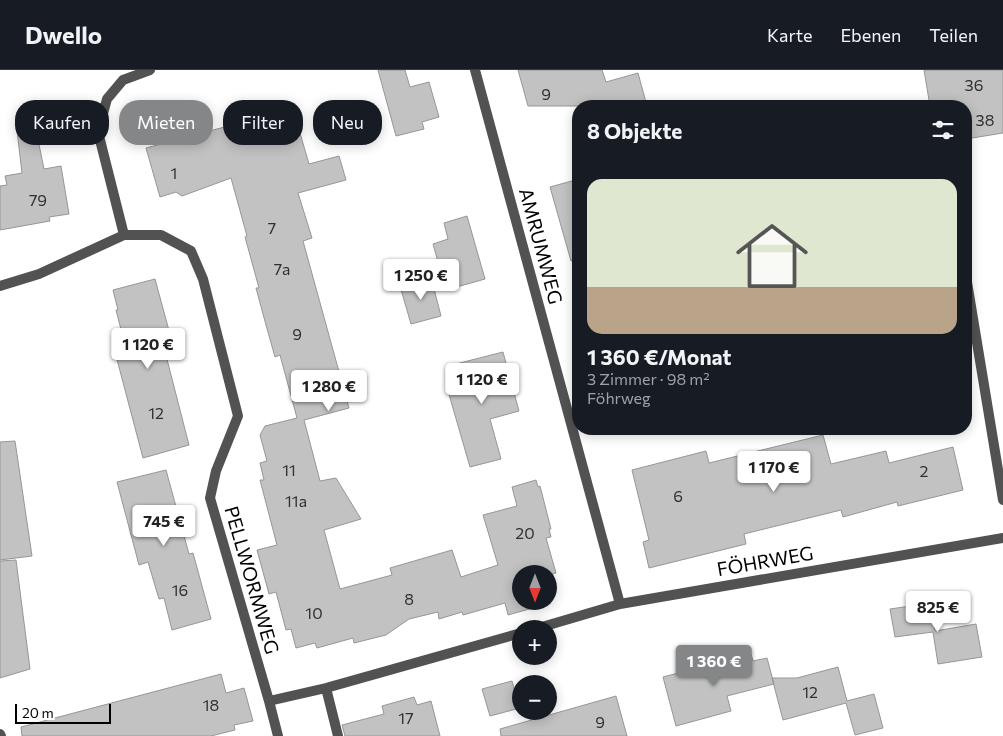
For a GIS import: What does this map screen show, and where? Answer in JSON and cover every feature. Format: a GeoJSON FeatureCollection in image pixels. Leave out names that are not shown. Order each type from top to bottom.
{"type":"FeatureCollection","features":[{"type":"Feature","properties":{"kind":"street"},"geometry":{"type":"LineString","coordinates":[[124,234],[98,132],[107,99],[123,80],[150,70]]}},
{"type":"Feature","properties":{"kind":"street","name":"AMRUMWEG"},"geometry":{"type":"LineString","coordinates":[[475,70],[572,427]]}},
{"type":"Feature","properties":{"kind":"street","name":"PELLWORMWEG"},"geometry":{"type":"LineString","coordinates":[[0,286],[39,274],[124,234],[161,234],[191,251],[204,279],[238,416],[216,471],[210,498],[278,736]]}},
{"type":"Feature","properties":{"kind":"street"},"geometry":{"type":"LineString","coordinates":[[972,312],[1003,500]]}},
{"type":"Feature","properties":{"kind":"street","name":"AMRUMWEG"},"geometry":{"type":"LineString","coordinates":[[574,435],[620,604]]}},
{"type":"Feature","properties":{"kind":"street","name":"FÖHRWEG"},"geometry":{"type":"LineString","coordinates":[[557,623],[620,604],[1003,538]]}},
{"type":"Feature","properties":{"kind":"street"},"geometry":{"type":"LineString","coordinates":[[269,701],[326,688],[512,636]]}},
{"type":"Feature","properties":{"kind":"street"},"geometry":{"type":"LineString","coordinates":[[326,688],[338,736]]}},
{"type":"Feature","properties":{"kind":"building"},"geometry":{"type":"Polygon","coordinates":[[[378,70],[405,70],[410,87],[429,82],[439,117],[422,122],[424,129],[396,136],[378,70]]]}},
{"type":"Feature","properties":{"kind":"building"},"geometry":{"type":"Polygon","coordinates":[[[518,70],[602,70],[606,82],[638,73],[645,100],[572,100],[572,106],[528,106],[518,70]]]}},
{"type":"Feature","properties":{"kind":"building"},"geometry":{"type":"Polygon","coordinates":[[[924,70],[1003,70],[1003,133],[972,138],[972,100],[929,100],[924,70]]]}},
{"type":"Feature","properties":{"kind":"building"},"geometry":{"type":"Polygon","coordinates":[[[223,127],[223,145],[303,145],[303,143],[309,164],[339,156],[346,180],[298,193],[312,238],[303,241],[349,408],[304,420],[320,481],[336,478],[361,519],[324,530],[340,589],[392,575],[390,568],[452,550],[461,577],[498,565],[483,515],[517,506],[512,487],[536,480],[538,487],[540,486],[551,529],[549,529],[551,537],[546,538],[554,565],[512,565],[512,610],[526,610],[508,615],[505,603],[463,615],[462,612],[439,619],[438,612],[409,619],[386,635],[354,643],[353,638],[317,648],[315,643],[296,648],[291,629],[286,630],[276,592],[269,594],[257,550],[277,545],[260,480],[264,480],[260,463],[267,461],[260,435],[265,426],[297,418],[280,355],[275,357],[266,325],[256,288],[259,288],[245,237],[247,236],[231,178],[182,196],[176,192],[160,197],[146,148],[157,145],[213,145],[213,130],[223,127]]]}},
{"type":"Feature","properties":{"kind":"building"},"geometry":{"type":"Polygon","coordinates":[[[19,145],[39,145],[44,169],[61,166],[69,214],[49,217],[50,221],[0,230],[0,186],[7,185],[5,176],[22,173],[19,145]]]}},
{"type":"Feature","properties":{"kind":"building"},"geometry":{"type":"Polygon","coordinates":[[[572,181],[572,261],[571,261],[550,187],[572,181]]]}},
{"type":"Feature","properties":{"kind":"building"},"geometry":{"type":"Polygon","coordinates":[[[467,216],[485,279],[446,290],[433,244],[448,239],[444,223],[467,216]]]}},
{"type":"Feature","properties":{"kind":"building"},"geometry":{"type":"Polygon","coordinates":[[[431,277],[441,316],[411,324],[400,286],[431,277]]]}},
{"type":"Feature","properties":{"kind":"building"},"geometry":{"type":"Polygon","coordinates":[[[155,279],[171,338],[162,340],[189,445],[143,458],[115,352],[126,349],[113,290],[155,279]]]}},
{"type":"Feature","properties":{"kind":"building"},"geometry":{"type":"Polygon","coordinates":[[[503,352],[519,411],[490,419],[501,459],[470,467],[448,391],[459,388],[452,365],[503,352]]]}},
{"type":"Feature","properties":{"kind":"building"},"geometry":{"type":"Polygon","coordinates":[[[823,435],[831,464],[886,451],[889,463],[953,447],[963,490],[898,506],[897,502],[843,517],[841,510],[744,534],[746,544],[649,568],[643,542],[649,540],[632,470],[706,451],[709,463],[823,435]]]}},
{"type":"Feature","properties":{"kind":"building"},"geometry":{"type":"Polygon","coordinates":[[[15,441],[32,556],[0,560],[0,442],[15,441]]]}},
{"type":"Feature","properties":{"kind":"building"},"geometry":{"type":"Polygon","coordinates":[[[166,470],[189,554],[193,553],[211,619],[172,630],[164,598],[159,599],[148,562],[139,565],[117,482],[166,470]]]}},
{"type":"Feature","properties":{"kind":"building"},"geometry":{"type":"Polygon","coordinates":[[[16,560],[30,669],[0,678],[0,561],[16,560]]]}},
{"type":"Feature","properties":{"kind":"building"},"geometry":{"type":"Polygon","coordinates":[[[931,603],[935,631],[976,624],[982,657],[938,664],[933,632],[895,637],[890,609],[931,603]]]}},
{"type":"Feature","properties":{"kind":"building"},"geometry":{"type":"Polygon","coordinates":[[[751,654],[753,661],[767,658],[774,684],[727,696],[731,711],[676,726],[663,677],[751,654]]]}},
{"type":"Feature","properties":{"kind":"building"},"geometry":{"type":"Polygon","coordinates":[[[838,667],[847,701],[874,694],[883,728],[855,735],[846,703],[783,720],[772,678],[797,678],[838,667]]]}},
{"type":"Feature","properties":{"kind":"building"},"geometry":{"type":"Polygon","coordinates":[[[221,674],[226,693],[244,688],[253,721],[234,725],[235,730],[211,736],[22,736],[21,727],[221,674]]]}},
{"type":"Feature","properties":{"kind":"building"},"geometry":{"type":"Polygon","coordinates":[[[512,681],[512,710],[490,716],[482,689],[512,681]]]}},
{"type":"Feature","properties":{"kind":"building"},"geometry":{"type":"Polygon","coordinates":[[[616,696],[627,736],[501,736],[500,729],[532,720],[557,720],[557,713],[616,696]]]}},
{"type":"Feature","properties":{"kind":"building"},"geometry":{"type":"Polygon","coordinates":[[[414,697],[417,705],[431,701],[440,736],[345,736],[342,725],[384,714],[382,706],[414,697]]]}}]}
